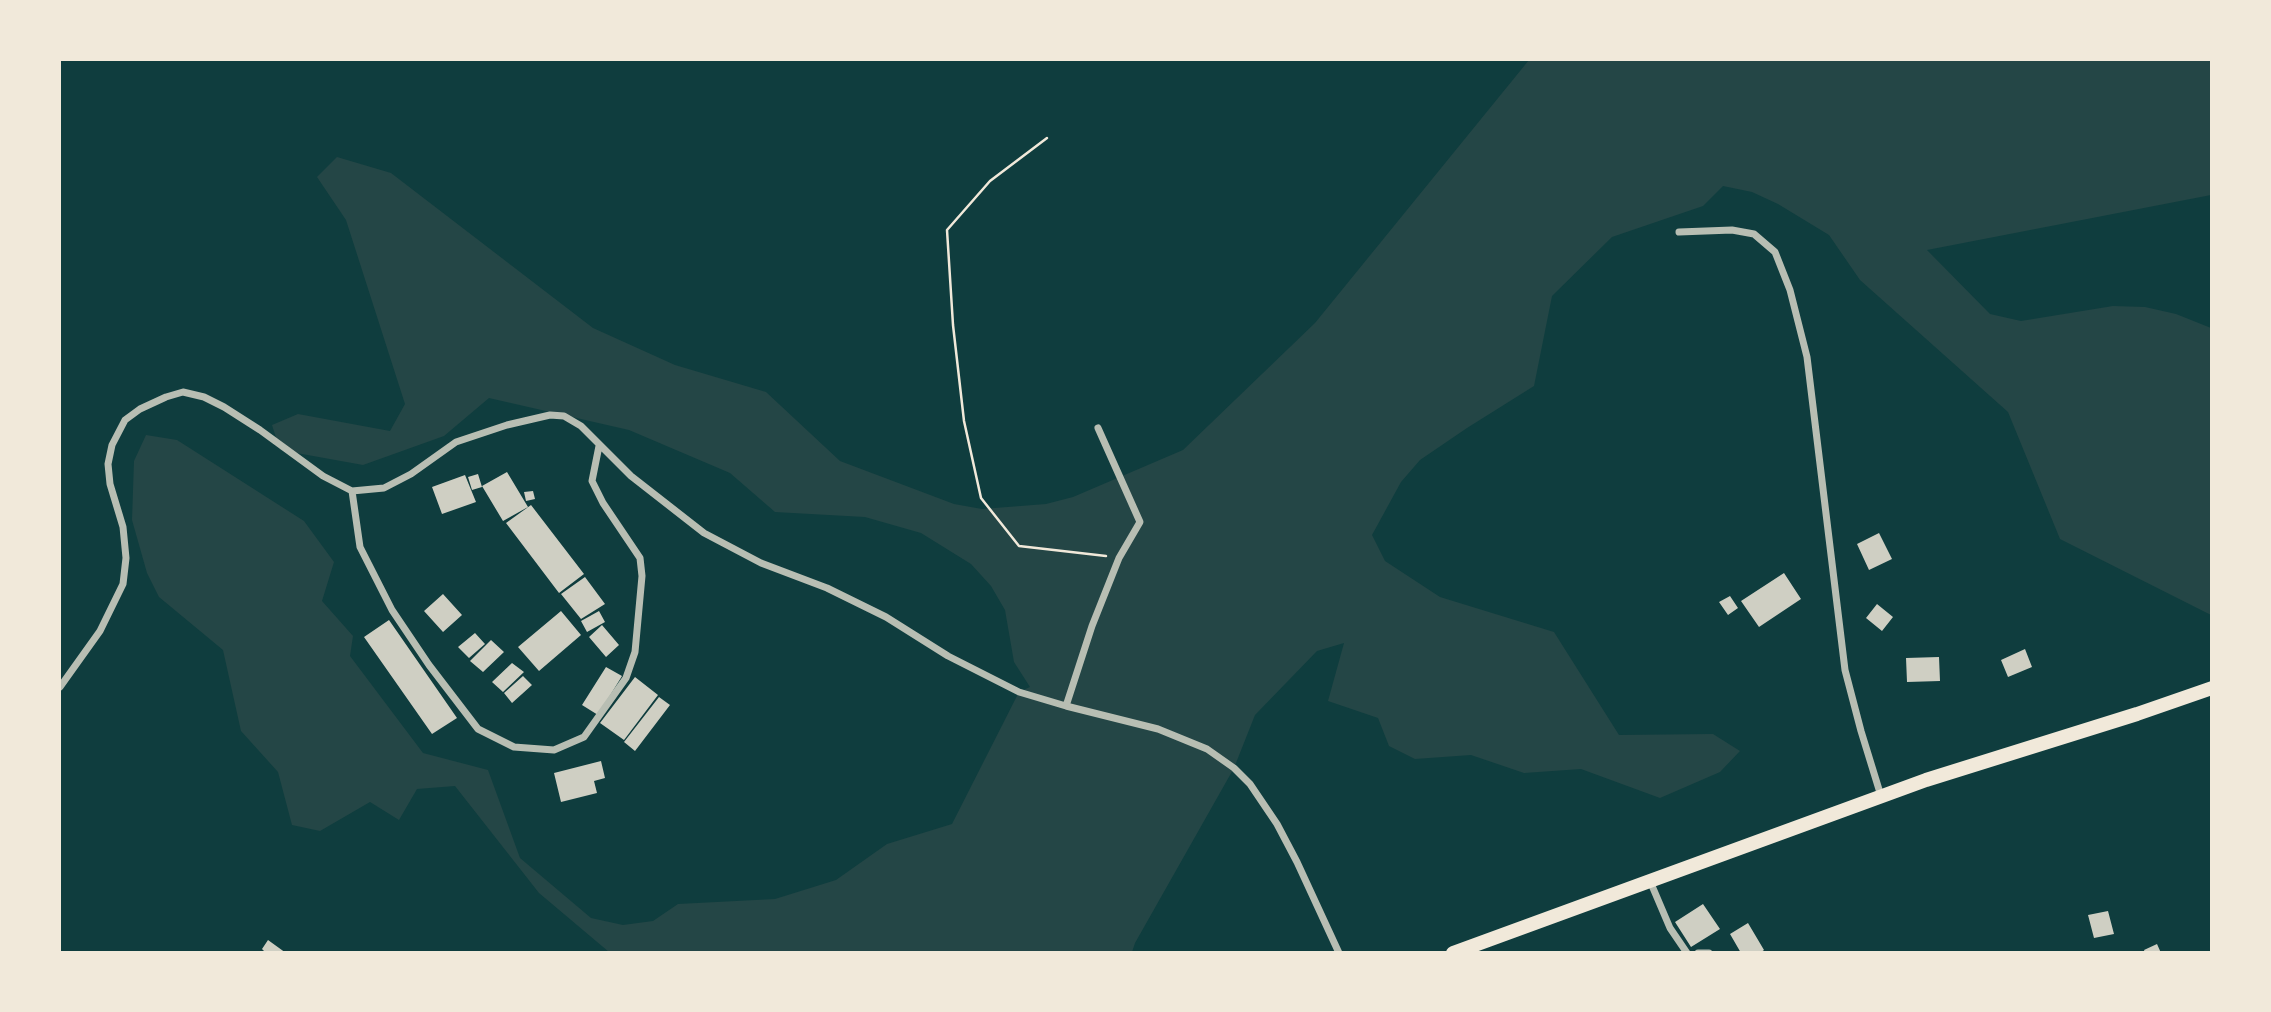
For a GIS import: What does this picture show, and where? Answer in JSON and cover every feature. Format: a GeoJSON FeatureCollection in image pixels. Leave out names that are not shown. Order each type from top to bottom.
{"type":"FeatureCollection","features":[{"type":"Feature","properties":{"kind":"main road"},"geometry":{"type":"LineString","coordinates":[[1453,953],[1475,949],[1881,796],[2211,688]]}},
{"type":"Feature","properties":{"kind":"street"},"geometry":{"type":"LineString","coordinates":[[1679,232],[1732,230],[1754,234],[1774,251],[1790,290],[1807,357],[1845,670],[1860,731],[1881,796]]}},
{"type":"Feature","properties":{"kind":"street"},"geometry":{"type":"LineString","coordinates":[[60,687],[100,631],[123,584],[126,558],[123,527],[110,484],[108,464],[112,446],[125,420],[140,409],[183,392],[204,397],[260,430],[323,476],[352,491],[384,488],[411,474],[456,442],[507,425],[550,415],[564,416],[581,426],[651,493],[704,533],[761,564],[827,588],[886,617],[948,656],[1019,692],[1158,729],[1207,749],[1234,768],[1250,784],[1277,824],[1339,953]]}},
{"type":"Feature","properties":{"kind":"street"},"geometry":{"type":"LineString","coordinates":[[1066,706],[1092,626],[1119,558],[1140,522],[1098,428]]}},
{"type":"Feature","properties":{"kind":"street"},"geometry":{"type":"LineString","coordinates":[[352,491],[360,547],[392,610],[461,708],[478,729],[514,747],[554,750],[584,737],[626,678],[635,652],[642,576],[640,558],[603,503],[592,481],[599,446]]}},
{"type":"Feature","properties":{"kind":"street"},"geometry":{"type":"LineString","coordinates":[[1650,881],[1670,928],[1687,953]]}},
{"type":"Feature","properties":{"kind":"street"},"geometry":{"type":"LineString","coordinates":[[1698,953],[1709,953]]}},
{"type":"Feature","properties":{"kind":"path"},"geometry":{"type":"LineString","coordinates":[[1047,138],[990,181],[947,230],[953,325],[964,421],[981,498],[1019,546],[1119,558]]}},
{"type":"Feature","properties":{"kind":"shaded area"},"geometry":{"type":"Polygon","coordinates":[[[1529,60],[2211,60],[2211,195],[1927,250],[1990,314],[2021,321],[2113,306],[2145,307],[2176,314],[2211,328],[2211,615],[2060,539],[2008,412],[1860,280],[1829,235],[1778,204],[1752,192],[1723,186],[1703,206],[1612,237],[1552,296],[1534,386],[1420,460],[1401,482],[1372,535],[1385,561],[1440,597],[1554,632],[1619,735],[1713,734],[1740,751],[1720,772],[1660,798],[1581,769],[1524,773],[1471,755],[1415,759],[1389,746],[1378,718],[1328,701],[1344,643],[1317,651],[1255,715],[1234,768],[1132,952],[609,952],[539,893],[455,786],[417,789],[399,820],[370,802],[320,831],[292,825],[278,772],[241,731],[223,650],[159,597],[147,573],[132,520],[134,461],[146,435],[177,440],[304,521],[334,562],[322,601],[353,636],[350,656],[423,753],[488,770],[520,858],[591,918],[623,925],[653,921],[678,904],[775,899],[836,880],[887,844],[952,824],[1019,692],[1030,687],[1014,662],[1005,610],[991,586],[971,564],[921,533],[865,517],[775,512],[730,473],[629,430],[489,398],[444,436],[363,465],[280,450],[272,425],[298,414],[390,431],[405,404],[346,220],[317,177],[337,157],[391,173],[593,328],[675,365],[766,392],[840,461],[954,504],[982,509],[1046,504],[1073,497],[1183,450],[1315,323],[1529,60]]]}},
{"type":"Feature","properties":{"kind":"building"},"geometry":{"type":"Polygon","coordinates":[[[507,472],[528,507],[503,521],[482,486],[507,472]]]}},
{"type":"Feature","properties":{"kind":"building"},"geometry":{"type":"Polygon","coordinates":[[[478,474],[482,487],[472,490],[468,477],[478,474]]]}},
{"type":"Feature","properties":{"kind":"building"},"geometry":{"type":"Polygon","coordinates":[[[465,475],[476,502],[442,514],[432,487],[465,475]]]}},
{"type":"Feature","properties":{"kind":"building"},"geometry":{"type":"Polygon","coordinates":[[[533,491],[535,499],[526,501],[524,492],[533,491]]]}},
{"type":"Feature","properties":{"kind":"building"},"geometry":{"type":"Polygon","coordinates":[[[531,505],[584,574],[559,593],[506,523],[531,505]]]}},
{"type":"Feature","properties":{"kind":"building"},"geometry":{"type":"Polygon","coordinates":[[[1879,533],[1892,559],[1869,570],[1857,544],[1879,533]]]}},
{"type":"Feature","properties":{"kind":"building"},"geometry":{"type":"Polygon","coordinates":[[[1784,573],[1801,599],[1759,627],[1741,601],[1784,573]]]}},
{"type":"Feature","properties":{"kind":"building"},"geometry":{"type":"Polygon","coordinates":[[[585,577],[605,604],[581,619],[561,594],[585,577]]]}},
{"type":"Feature","properties":{"kind":"building"},"geometry":{"type":"Polygon","coordinates":[[[443,594],[462,615],[443,632],[424,611],[443,594]]]}},
{"type":"Feature","properties":{"kind":"building"},"geometry":{"type":"Polygon","coordinates":[[[1730,596],[1738,608],[1728,615],[1719,602],[1730,596]]]}},
{"type":"Feature","properties":{"kind":"building"},"geometry":{"type":"Polygon","coordinates":[[[1877,604],[1893,617],[1882,631],[1866,618],[1877,604]]]}},
{"type":"Feature","properties":{"kind":"building"},"geometry":{"type":"Polygon","coordinates":[[[561,611],[581,635],[539,671],[518,647],[561,611]]]}},
{"type":"Feature","properties":{"kind":"building"},"geometry":{"type":"Polygon","coordinates":[[[599,611],[605,622],[587,632],[581,621],[599,611]]]}},
{"type":"Feature","properties":{"kind":"building"},"geometry":{"type":"Polygon","coordinates":[[[389,620],[457,718],[432,734],[364,637],[389,620]]]}},
{"type":"Feature","properties":{"kind":"building"},"geometry":{"type":"Polygon","coordinates":[[[602,625],[619,645],[606,657],[589,637],[602,625]]]}},
{"type":"Feature","properties":{"kind":"building"},"geometry":{"type":"Polygon","coordinates":[[[475,633],[485,644],[469,658],[458,647],[475,633]]]}},
{"type":"Feature","properties":{"kind":"building"},"geometry":{"type":"Polygon","coordinates":[[[491,640],[504,652],[483,672],[470,661],[491,640]]]}},
{"type":"Feature","properties":{"kind":"building"},"geometry":{"type":"Polygon","coordinates":[[[2025,649],[2032,667],[2008,677],[2001,660],[2025,649]]]}},
{"type":"Feature","properties":{"kind":"building"},"geometry":{"type":"Polygon","coordinates":[[[1939,657],[1940,681],[1907,682],[1906,658],[1939,657]]]}},
{"type":"Feature","properties":{"kind":"building"},"geometry":{"type":"Polygon","coordinates":[[[512,663],[524,672],[503,692],[492,682],[512,663]]]}},
{"type":"Feature","properties":{"kind":"building"},"geometry":{"type":"Polygon","coordinates":[[[606,667],[622,676],[598,715],[582,705],[606,667]]]}},
{"type":"Feature","properties":{"kind":"building"},"geometry":{"type":"Polygon","coordinates":[[[523,676],[532,685],[512,703],[504,693],[523,676]]]}},
{"type":"Feature","properties":{"kind":"building"},"geometry":{"type":"Polygon","coordinates":[[[635,677],[658,695],[624,740],[600,723],[635,677]]]}},
{"type":"Feature","properties":{"kind":"building"},"geometry":{"type":"Polygon","coordinates":[[[659,697],[670,705],[635,751],[624,742],[659,697]]]}},
{"type":"Feature","properties":{"kind":"building"},"geometry":{"type":"Polygon","coordinates":[[[601,761],[605,778],[594,781],[597,793],[561,802],[554,773],[601,761]]]}},
{"type":"Feature","properties":{"kind":"building"},"geometry":{"type":"Polygon","coordinates":[[[1703,904],[1720,929],[1691,947],[1675,922],[1703,904]]]}},
{"type":"Feature","properties":{"kind":"building"},"geometry":{"type":"Polygon","coordinates":[[[2108,911],[2114,934],[2094,938],[2088,915],[2108,911]]]}},
{"type":"Feature","properties":{"kind":"building"},"geometry":{"type":"Polygon","coordinates":[[[1748,923],[1764,950],[1760,953],[1741,953],[1730,934],[1748,923]]]}},
{"type":"Feature","properties":{"kind":"building"},"geometry":{"type":"Polygon","coordinates":[[[268,940],[286,953],[266,953],[262,949],[268,940]]]}},
{"type":"Feature","properties":{"kind":"building"},"geometry":{"type":"Polygon","coordinates":[[[2157,944],[2161,953],[2145,953],[2144,950],[2157,944]]]}}]}
